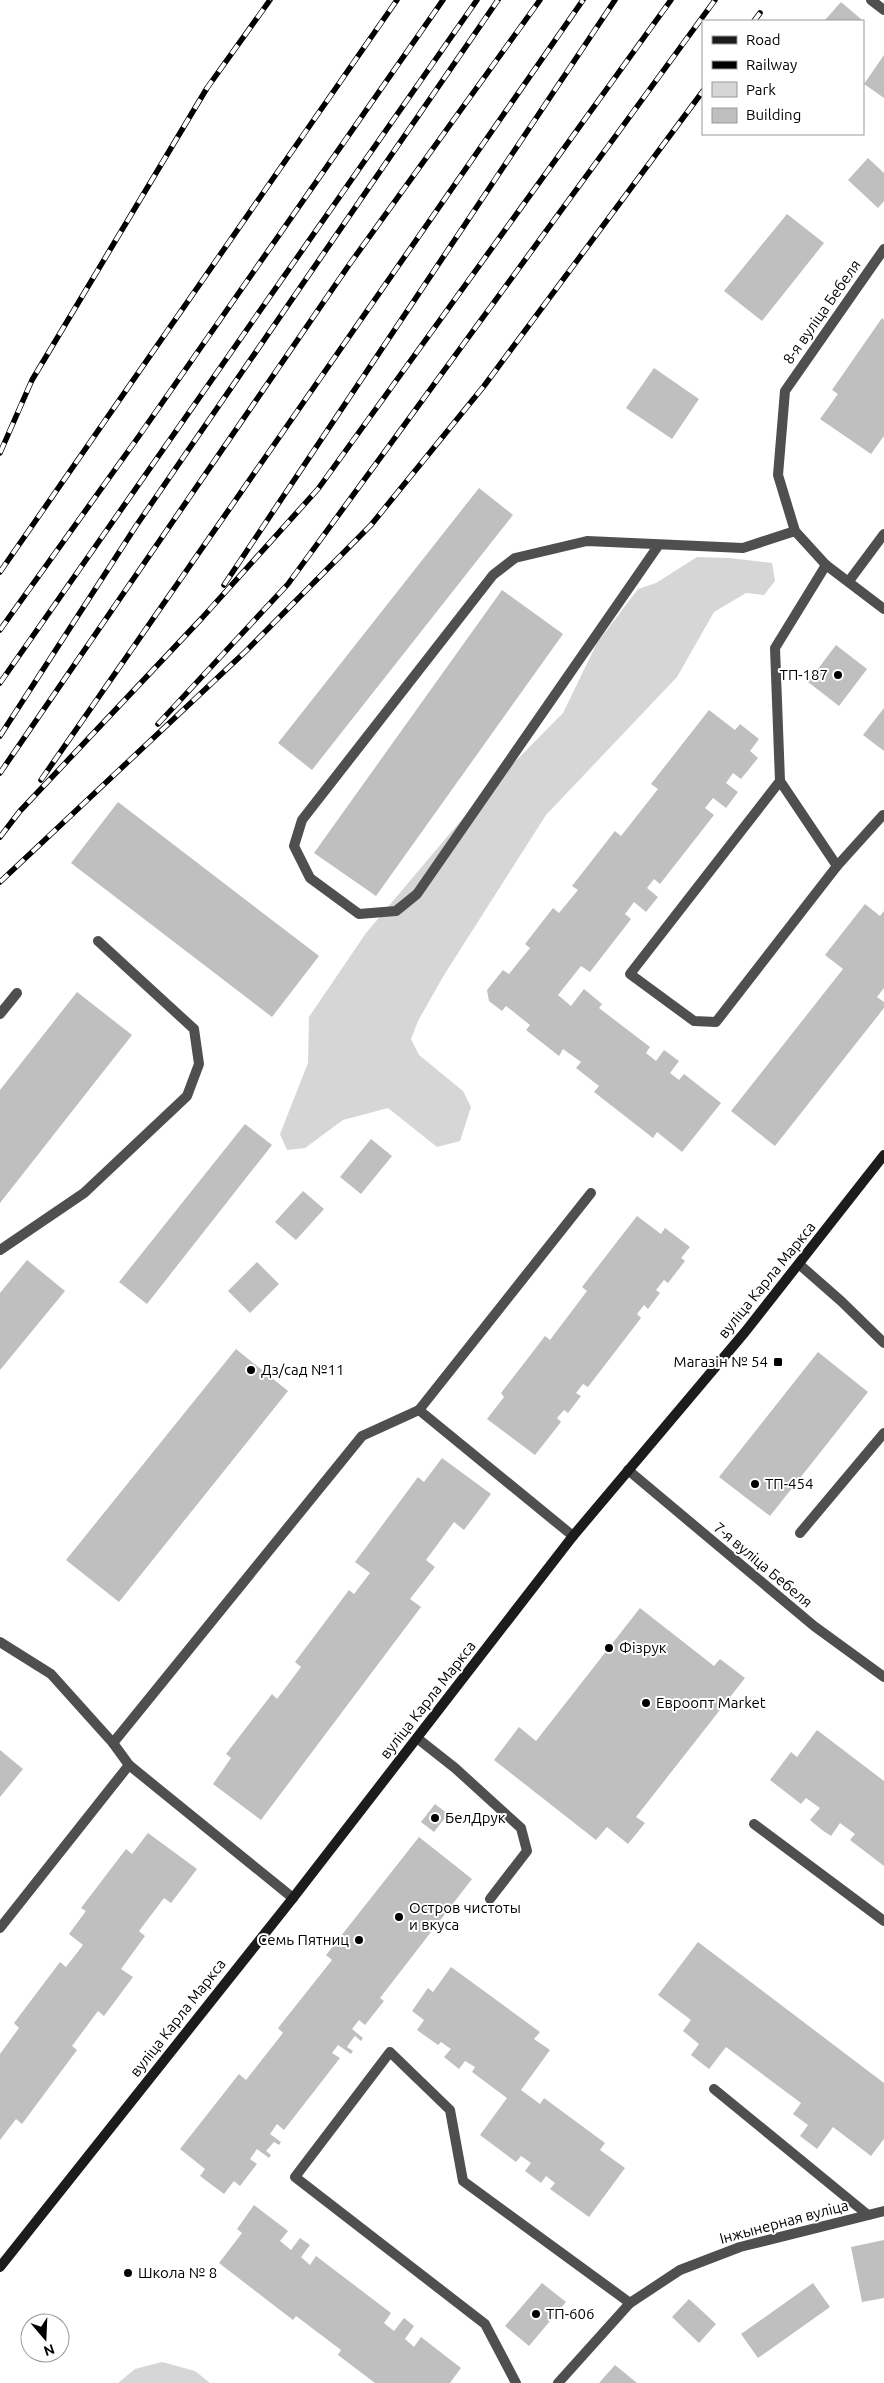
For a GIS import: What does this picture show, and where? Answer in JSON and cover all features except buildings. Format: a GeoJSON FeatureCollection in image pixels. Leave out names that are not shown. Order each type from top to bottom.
{"type":"FeatureCollection","features":[{"type":"Feature","properties":{"kind":"main road","name":"вуліца Карла Маркса"},"geometry":{"type":"LineString","coordinates":[[0,2267],[293,1898],[573,1536],[800,1265],[884,1155]]}},
{"type":"Feature","properties":{"kind":"street"},"geometry":{"type":"LineString","coordinates":[[871,0],[884,10]]}},
{"type":"Feature","properties":{"kind":"street","name":"8-я вуліца Бебеля"},"geometry":{"type":"LineString","coordinates":[[796,531],[778,475],[785,392],[884,249]]}},
{"type":"Feature","properties":{"kind":"street"},"geometry":{"type":"LineString","coordinates":[[658,546],[417,894],[396,911],[360,914],[310,878],[294,846],[302,820],[492,575],[515,558],[587,542],[743,548],[796,531],[826,565],[884,609]]}},
{"type":"Feature","properties":{"kind":"street"},"geometry":{"type":"LineString","coordinates":[[849,581],[884,534]]}},
{"type":"Feature","properties":{"kind":"street"},"geometry":{"type":"LineString","coordinates":[[826,565],[775,648],[780,781],[837,866]]}},
{"type":"Feature","properties":{"kind":"street"},"geometry":{"type":"LineString","coordinates":[[780,781],[630,974],[694,1022],[716,1022],[837,866],[883,815]]}},
{"type":"Feature","properties":{"kind":"street"},"geometry":{"type":"LineString","coordinates":[[0,1250],[84,1193],[187,1096],[199,1064],[194,1029],[98,941]]}},
{"type":"Feature","properties":{"kind":"street"},"geometry":{"type":"LineString","coordinates":[[0,1014],[17,993]]}},
{"type":"Feature","properties":{"kind":"street"},"geometry":{"type":"LineString","coordinates":[[113,1743],[362,1436],[419,1410],[591,1193]]}},
{"type":"Feature","properties":{"kind":"street"},"geometry":{"type":"LineString","coordinates":[[800,1265],[842,1301],[884,1343]]}},
{"type":"Feature","properties":{"kind":"street"},"geometry":{"type":"LineString","coordinates":[[419,1410],[573,1536]]}},
{"type":"Feature","properties":{"kind":"street"},"geometry":{"type":"LineString","coordinates":[[800,1533],[884,1433]]}},
{"type":"Feature","properties":{"kind":"street","name":"7-я вуліца Бебеля"},"geometry":{"type":"LineString","coordinates":[[628,1470],[814,1626],[884,1677]]}},
{"type":"Feature","properties":{"kind":"street"},"geometry":{"type":"LineString","coordinates":[[0,1642],[51,1674],[113,1743],[129,1765],[293,1898]]}},
{"type":"Feature","properties":{"kind":"street"},"geometry":{"type":"LineString","coordinates":[[417,1738],[455,1768],[521,1828],[526,1851],[490,1899]]}},
{"type":"Feature","properties":{"kind":"street"},"geometry":{"type":"LineString","coordinates":[[0,1928],[129,1765]]}},
{"type":"Feature","properties":{"kind":"street"},"geometry":{"type":"LineString","coordinates":[[754,1824],[884,1921]]}},
{"type":"Feature","properties":{"kind":"street"},"geometry":{"type":"LineString","coordinates":[[516,2383],[485,2324],[295,2177],[390,2052],[450,2110],[463,2181],[630,2304]]}},
{"type":"Feature","properties":{"kind":"street"},"geometry":{"type":"LineString","coordinates":[[714,2089],[868,2215]]}},
{"type":"Feature","properties":{"kind":"street","name":"Інжынерная вуліца"},"geometry":{"type":"LineString","coordinates":[[558,2383],[630,2304],[680,2270],[740,2247],[884,2210]]}},
{"type":"Feature","properties":{"kind":"green space"},"geometry":{"type":"Polygon","coordinates":[[[697,557],[729,558],[772,563],[775,581],[764,595],[746,593],[714,612],[677,677],[546,815],[444,975],[418,1021],[411,1039],[419,1055],[463,1091],[471,1107],[460,1141],[437,1147],[388,1108],[343,1120],[305,1148],[287,1150],[280,1134],[308,1063],[309,1017],[366,933],[484,793],[563,713],[597,643],[638,589],[656,583],[697,557]]]}},
{"type":"Feature","properties":{"kind":"green space"},"geometry":{"type":"Polygon","coordinates":[[[162,2362],[195,2371],[210,2383],[118,2383],[135,2369],[162,2362]]]}},
{"type":"Feature","properties":{"kind":"railway"},"geometry":{"type":"LineString","coordinates":[[0,453],[32,380],[207,88],[270,0]]}},
{"type":"Feature","properties":{"kind":"railway"},"geometry":{"type":"LineString","coordinates":[[0,572],[397,0]]}},
{"type":"Feature","properties":{"kind":"railway"},"geometry":{"type":"LineString","coordinates":[[0,630],[139,436],[443,0]]}},
{"type":"Feature","properties":{"kind":"railway"},"geometry":{"type":"LineString","coordinates":[[0,683],[477,0]]}},
{"type":"Feature","properties":{"kind":"railway"},"geometry":{"type":"LineString","coordinates":[[0,736],[136,526],[498,0]]}},
{"type":"Feature","properties":{"kind":"railway"},"geometry":{"type":"LineString","coordinates":[[0,773],[349,265],[540,0]]}},
{"type":"Feature","properties":{"kind":"railway"},"geometry":{"type":"LineString","coordinates":[[41,780],[583,0]]}},
{"type":"Feature","properties":{"kind":"railway"},"geometry":{"type":"LineString","coordinates":[[224,585],[615,0]]}},
{"type":"Feature","properties":{"kind":"railway"},"geometry":{"type":"LineString","coordinates":[[0,837],[20,811],[202,618],[318,489],[671,0]]}},
{"type":"Feature","properties":{"kind":"railway"},"geometry":{"type":"LineString","coordinates":[[158,724],[288,584],[715,0]]}},
{"type":"Feature","properties":{"kind":"railway"},"geometry":{"type":"LineString","coordinates":[[755,20],[760,13]]}},
{"type":"Feature","properties":{"kind":"railway"},"geometry":{"type":"LineString","coordinates":[[0,882],[246,651],[371,525],[484,386],[702,92]]}},
{"type":"Feature","properties":{"kind":"place","name":"ТП-187"},"geometry":{"type":"Point","coordinates":[838,675]}},
{"type":"Feature","properties":{"kind":"place","name":"Магазін № 54"},"geometry":{"type":"Point","coordinates":[778,1362]}},
{"type":"Feature","properties":{"kind":"place","name":"Дз/сад №11"},"geometry":{"type":"Point","coordinates":[251,1370]}},
{"type":"Feature","properties":{"kind":"place","name":"ТП-454"},"geometry":{"type":"Point","coordinates":[755,1484]}},
{"type":"Feature","properties":{"kind":"place","name":"Фізрук"},"geometry":{"type":"Point","coordinates":[609,1648]}},
{"type":"Feature","properties":{"kind":"place","name":"Евроопт Market"},"geometry":{"type":"Point","coordinates":[646,1703]}},
{"type":"Feature","properties":{"kind":"place","name":"БелДрук"},"geometry":{"type":"Point","coordinates":[435,1818]}},
{"type":"Feature","properties":{"kind":"place","name":"Остров чистоты и вкуса"},"geometry":{"type":"Point","coordinates":[399,1917]}},
{"type":"Feature","properties":{"kind":"place","name":"Семь Пятниц"},"geometry":{"type":"Point","coordinates":[359,1940]}},
{"type":"Feature","properties":{"kind":"place","name":"Школа № 8"},"geometry":{"type":"Point","coordinates":[128,2273]}},
{"type":"Feature","properties":{"kind":"place","name":"ТП-606"},"geometry":{"type":"Point","coordinates":[536,2314]}}]}
